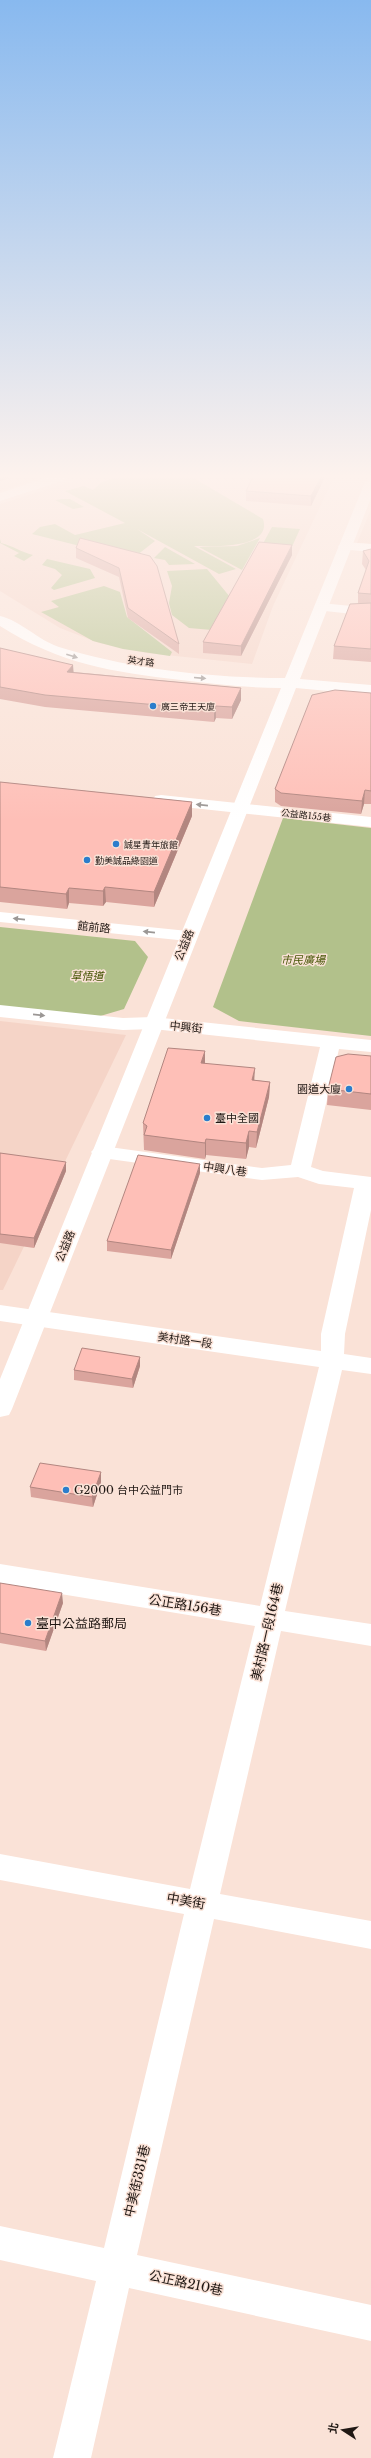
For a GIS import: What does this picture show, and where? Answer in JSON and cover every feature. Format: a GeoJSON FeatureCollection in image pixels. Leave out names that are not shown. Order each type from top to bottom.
{"type":"FeatureCollection","features":[{"type":"Feature","properties":{"kind":"main road","name":"公益路"},"geometry":{"type":"LineString","coordinates":[[0,1409],[153,1023],[292,683],[327,592]]}},
{"type":"Feature","properties":{"kind":"main road","name":"英才路"},"geometry":{"type":"LineString","coordinates":[[0,606],[41,632],[88,651],[140,661],[255,673],[292,683]]}},
{"type":"Feature","properties":{"kind":"main road"},"geometry":{"type":"LineString","coordinates":[[321,607],[371,612]]}},
{"type":"Feature","properties":{"kind":"main road","name":"英才路"},"geometry":{"type":"LineString","coordinates":[[0,620],[30,639],[52,649],[112,667],[248,683],[292,683],[371,690]]}},
{"type":"Feature","properties":{"kind":"main road","name":"公益路155巷"},"geometry":{"type":"LineString","coordinates":[[147,799],[371,822]]}},
{"type":"Feature","properties":{"kind":"main road","name":"館前路"},"geometry":{"type":"LineString","coordinates":[[0,917],[188,936]]}},
{"type":"Feature","properties":{"kind":"main road","name":"中興街"},"geometry":{"type":"LineString","coordinates":[[0,1011],[123,1024],[153,1023],[371,1046]]}},
{"type":"Feature","properties":{"kind":"main road"},"geometry":{"type":"LineString","coordinates":[[300,1170],[331,1042]]}},
{"type":"Feature","properties":{"kind":"main road","name":"中興八巷"},"geometry":{"type":"LineString","coordinates":[[102,1152],[262,1174],[300,1170],[319,1177],[368,1183],[332,1334],[332,1360]]}},
{"type":"Feature","properties":{"kind":"main road","name":"美村路一段"},"geometry":{"type":"LineString","coordinates":[[0,1313],[371,1366]]}},
{"type":"Feature","properties":{"kind":"main road","name":"美村路一段164巷"},"geometry":{"type":"LineString","coordinates":[[203,1904],[332,1360]]}},
{"type":"Feature","properties":{"kind":"main road","name":"公正路156巷"},"geometry":{"type":"LineString","coordinates":[[0,1574],[371,1635]]}},
{"type":"Feature","properties":{"kind":"main road","name":"中美街"},"geometry":{"type":"LineString","coordinates":[[0,1867],[371,1935]]}},
{"type":"Feature","properties":{"kind":"main road","name":"中美街331巷"},"geometry":{"type":"LineString","coordinates":[[72,2458],[203,1904]]}},
{"type":"Feature","properties":{"kind":"main road","name":"公正路210巷"},"geometry":{"type":"LineString","coordinates":[[0,2242],[371,2323]]}},
{"type":"Feature","properties":{"kind":"shaded area"},"geometry":{"type":"Polygon","coordinates":[[[1,592],[280,592],[252,664],[147,653],[99,643],[60,628],[1,592]]]}},
{"type":"Feature","properties":{"kind":"shaded area"},"geometry":{"type":"Polygon","coordinates":[[[0,1021],[126,1035],[3,1290],[0,1290],[0,1021]]]}},
{"type":"Feature","properties":{"kind":"green space"},"geometry":{"type":"Polygon","coordinates":[[[84,592],[120,592],[127,617],[172,652],[170,656],[123,649],[93,641],[41,612],[59,607],[51,601],[84,592]]]}},
{"type":"Feature","properties":{"kind":"green space"},"geometry":{"type":"Polygon","coordinates":[[[171,592],[226,592],[230,597],[212,630],[189,628],[172,615],[169,603],[171,592]]]}},
{"type":"Feature","properties":{"kind":"green space","name":"市民廣場"},"geometry":{"type":"Polygon","coordinates":[[[283,818],[371,828],[371,1036],[239,1021],[213,1007],[283,818]]]}},
{"type":"Feature","properties":{"kind":"green space","name":"草悟道"},"geometry":{"type":"Polygon","coordinates":[[[0,927],[135,941],[148,957],[124,1009],[97,1017],[0,1006],[0,927]]]}},
{"type":"Feature","properties":{"kind":"building"},"geometry":{"type":"Polygon","coordinates":[[[124,592],[164,592],[179,644],[128,608],[124,592]]]}},
{"type":"Feature","properties":{"kind":"building"},"geometry":{"type":"Polygon","coordinates":[[[231,592],[268,592],[241,646],[203,642],[231,592]]]}},
{"type":"Feature","properties":{"kind":"building"},"geometry":{"type":"Polygon","coordinates":[[[358,592],[371,592],[371,594],[358,593],[358,592]]]}},
{"type":"Feature","properties":{"kind":"building"},"geometry":{"type":"Polygon","coordinates":[[[371,603],[371,649],[334,646],[350,604],[371,603]]]}},
{"type":"Feature","properties":{"kind":"building"},"geometry":{"type":"Polygon","coordinates":[[[0,648],[73,665],[67,672],[241,688],[232,707],[216,706],[214,710],[45,695],[0,687],[0,648]]]}},
{"type":"Feature","properties":{"kind":"building"},"geometry":{"type":"Polygon","coordinates":[[[335,690],[371,693],[371,791],[365,790],[362,801],[281,793],[275,789],[312,695],[335,690]]]}},
{"type":"Feature","properties":{"kind":"building","name":"勤美誠品綠園道"},"geometry":{"type":"Polygon","coordinates":[[[0,782],[192,802],[154,892],[105,887],[103,891],[69,888],[66,894],[0,887],[0,782]]]}},
{"type":"Feature","properties":{"kind":"building","name":"臺中全國"},"geometry":{"type":"Polygon","coordinates":[[[168,1048],[205,1051],[201,1063],[255,1068],[252,1080],[270,1082],[257,1132],[249,1131],[246,1143],[206,1139],[205,1143],[144,1135],[147,1126],[143,1123],[168,1048]]]}},
{"type":"Feature","properties":{"kind":"building"},"geometry":{"type":"Polygon","coordinates":[[[348,1054],[371,1056],[371,1094],[328,1089],[336,1057],[348,1054]]]}},
{"type":"Feature","properties":{"kind":"building"},"geometry":{"type":"Polygon","coordinates":[[[0,1153],[66,1162],[34,1238],[0,1234],[0,1153]]]}},
{"type":"Feature","properties":{"kind":"building"},"geometry":{"type":"Polygon","coordinates":[[[138,1155],[200,1164],[171,1250],[107,1241],[138,1155]]]}},
{"type":"Feature","properties":{"kind":"building"},"geometry":{"type":"Polygon","coordinates":[[[82,1348],[140,1357],[132,1379],[74,1370],[82,1348]]]}},
{"type":"Feature","properties":{"kind":"building"},"geometry":{"type":"Polygon","coordinates":[[[40,1463],[101,1472],[92,1497],[30,1487],[40,1463]]]}},
{"type":"Feature","properties":{"kind":"building","name":"臺中公益路郵局"},"geometry":{"type":"Polygon","coordinates":[[[0,1583],[62,1593],[45,1641],[0,1633],[0,1583]]]}},
{"type":"Feature","properties":{"kind":"place","name":"廣三帝王天廈"},"geometry":{"type":"Point","coordinates":[153,706]}},
{"type":"Feature","properties":{"kind":"place","name":"誠星青年旅館"},"geometry":{"type":"Point","coordinates":[116,844]}},
{"type":"Feature","properties":{"kind":"place","name":"勤美誠品綠園道"},"geometry":{"type":"Point","coordinates":[87,860]}},
{"type":"Feature","properties":{"kind":"place","name":"園道大廈"},"geometry":{"type":"Point","coordinates":[349,1089]}},
{"type":"Feature","properties":{"kind":"place","name":"臺中全國"},"geometry":{"type":"Point","coordinates":[207,1118]}},
{"type":"Feature","properties":{"kind":"place","name":"G2000 台中公益門市"},"geometry":{"type":"Point","coordinates":[66,1490]}},
{"type":"Feature","properties":{"kind":"place","name":"臺中公益路郵局"},"geometry":{"type":"Point","coordinates":[28,1623]}}]}
